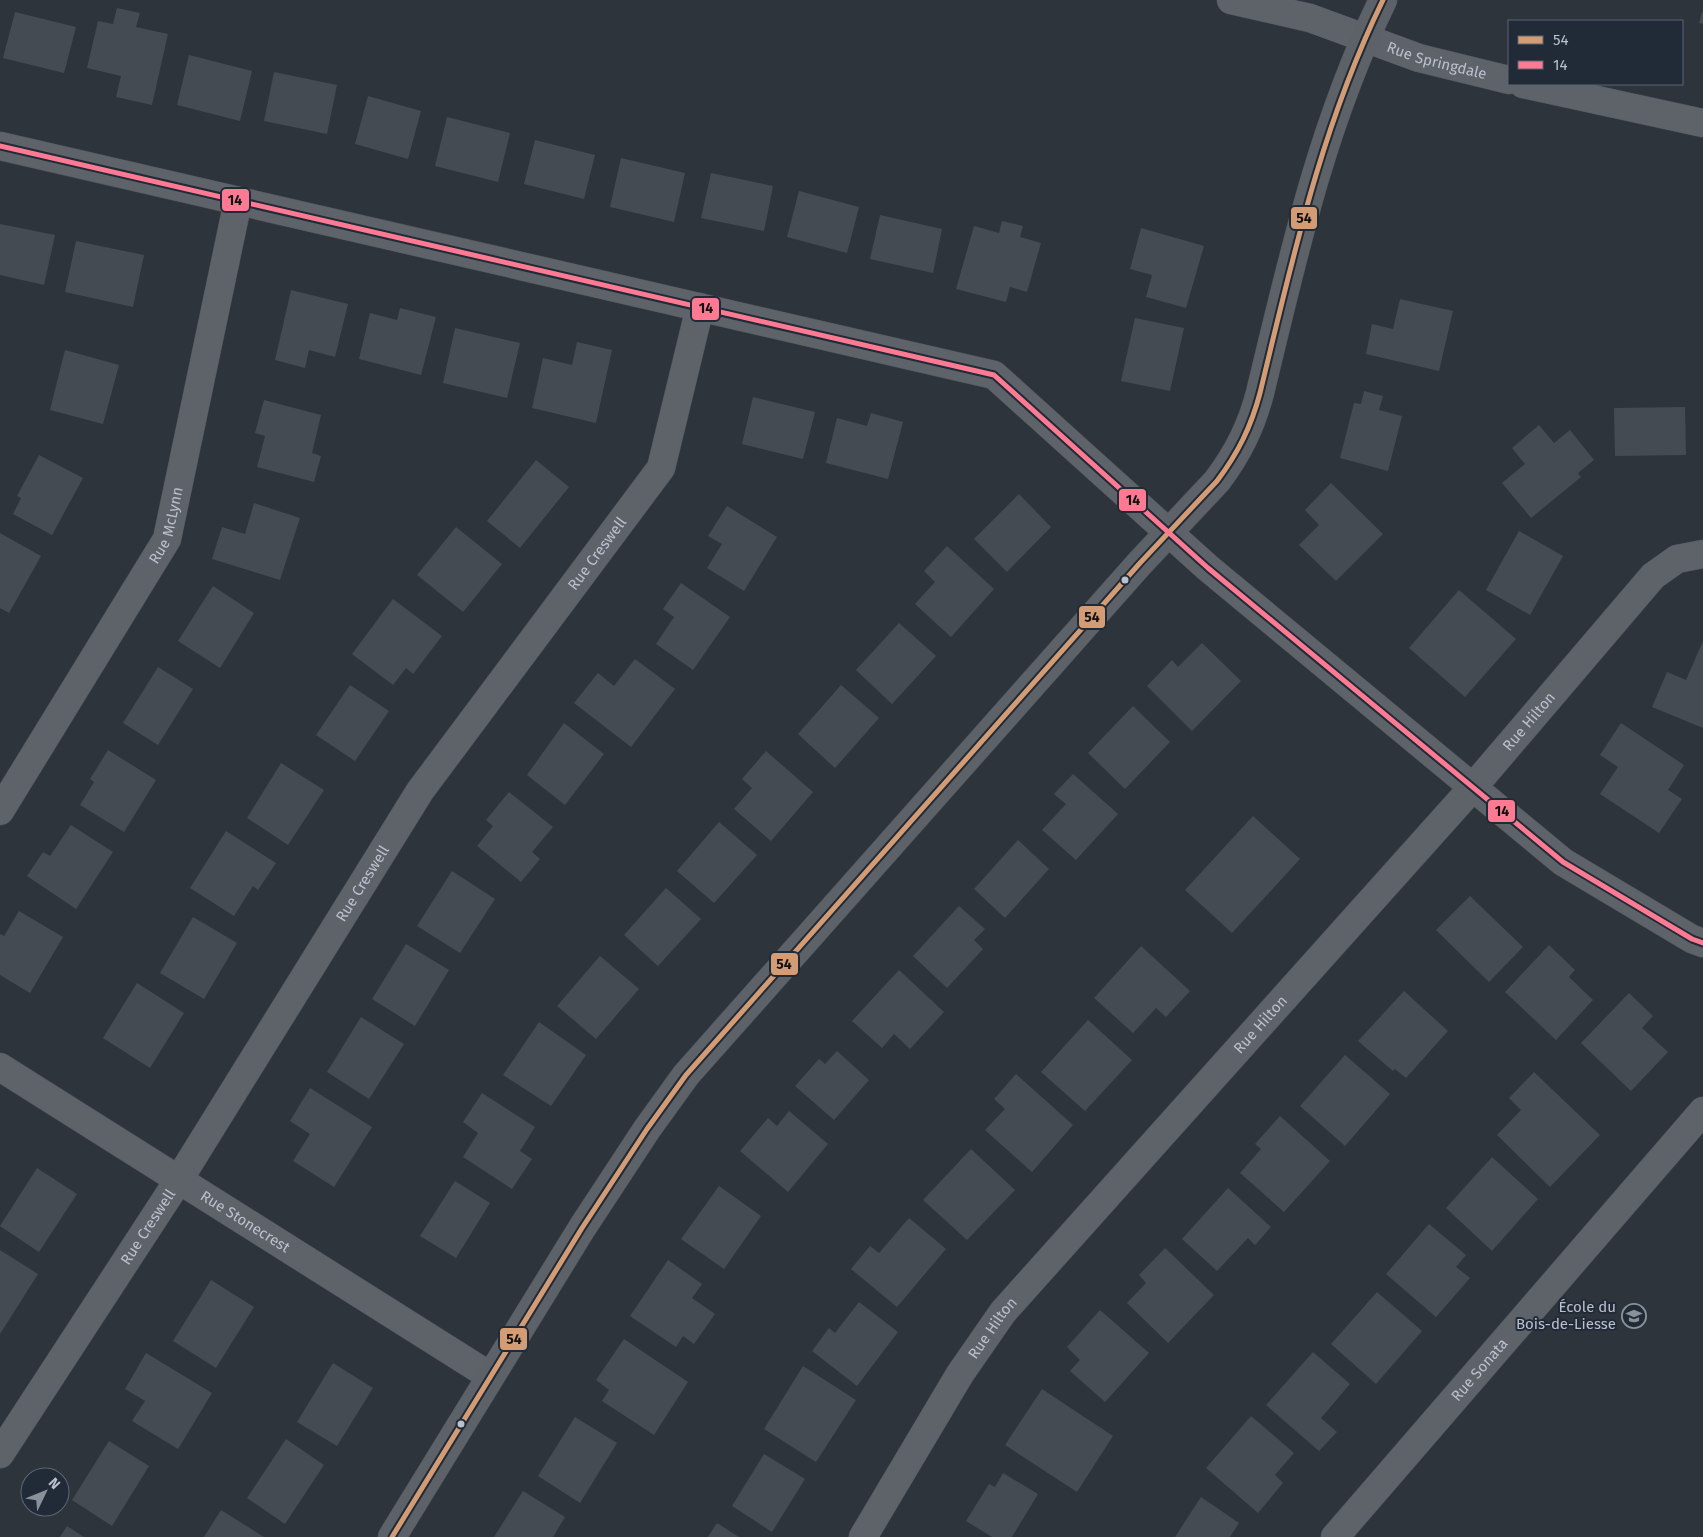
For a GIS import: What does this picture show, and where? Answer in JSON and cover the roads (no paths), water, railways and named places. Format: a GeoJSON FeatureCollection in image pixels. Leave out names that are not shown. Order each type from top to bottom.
{"type":"FeatureCollection","features":[{"type":"Feature","properties":{"kind":"street","name":"Rue Springdale"},"geometry":{"type":"LineString","coordinates":[[1231,0],[1310,18],[1419,58],[1508,80]]}},
{"type":"Feature","properties":{"kind":"street"},"geometry":{"type":"LineString","coordinates":[[392,1537],[490,1376],[631,1152],[686,1075],[1168,533],[1217,481],[1236,456],[1246,435],[1260,393],[1318,163],[1337,106],[1383,0]]}},
{"type":"Feature","properties":{"kind":"street"},"geometry":{"type":"LineString","coordinates":[[1528,85],[1703,122]]}},
{"type":"Feature","properties":{"kind":"street"},"geometry":{"type":"LineString","coordinates":[[0,146],[994,376],[1208,568],[1474,786],[1563,862],[1692,939],[1703,943]]}},
{"type":"Feature","properties":{"kind":"street","name":"Rue McLynn"},"geometry":{"type":"LineString","coordinates":[[0,811],[167,539],[238,201]]}},
{"type":"Feature","properties":{"kind":"street","name":"Rue Creswell"},"geometry":{"type":"LineString","coordinates":[[0,1454],[178,1181],[420,791],[661,468],[700,307]]}},
{"type":"Feature","properties":{"kind":"street","name":"Rue Hilton"},"geometry":{"type":"LineString","coordinates":[[863,1537],[960,1374],[1003,1312],[1474,786],[1653,576],[1677,559],[1703,554]]}},
{"type":"Feature","properties":{"kind":"street","name":"Rue Stonecrest"},"geometry":{"type":"LineString","coordinates":[[0,1068],[490,1376]]}},
{"type":"Feature","properties":{"kind":"street","name":"Rue Sonata"},"geometry":{"type":"LineString","coordinates":[[1335,1537],[1703,1111]]}},
{"type":"Feature","properties":{"kind":"place","name":"École du Bois-de-Liesse"},"geometry":{"type":"Point","coordinates":[1634,1316]}}]}
